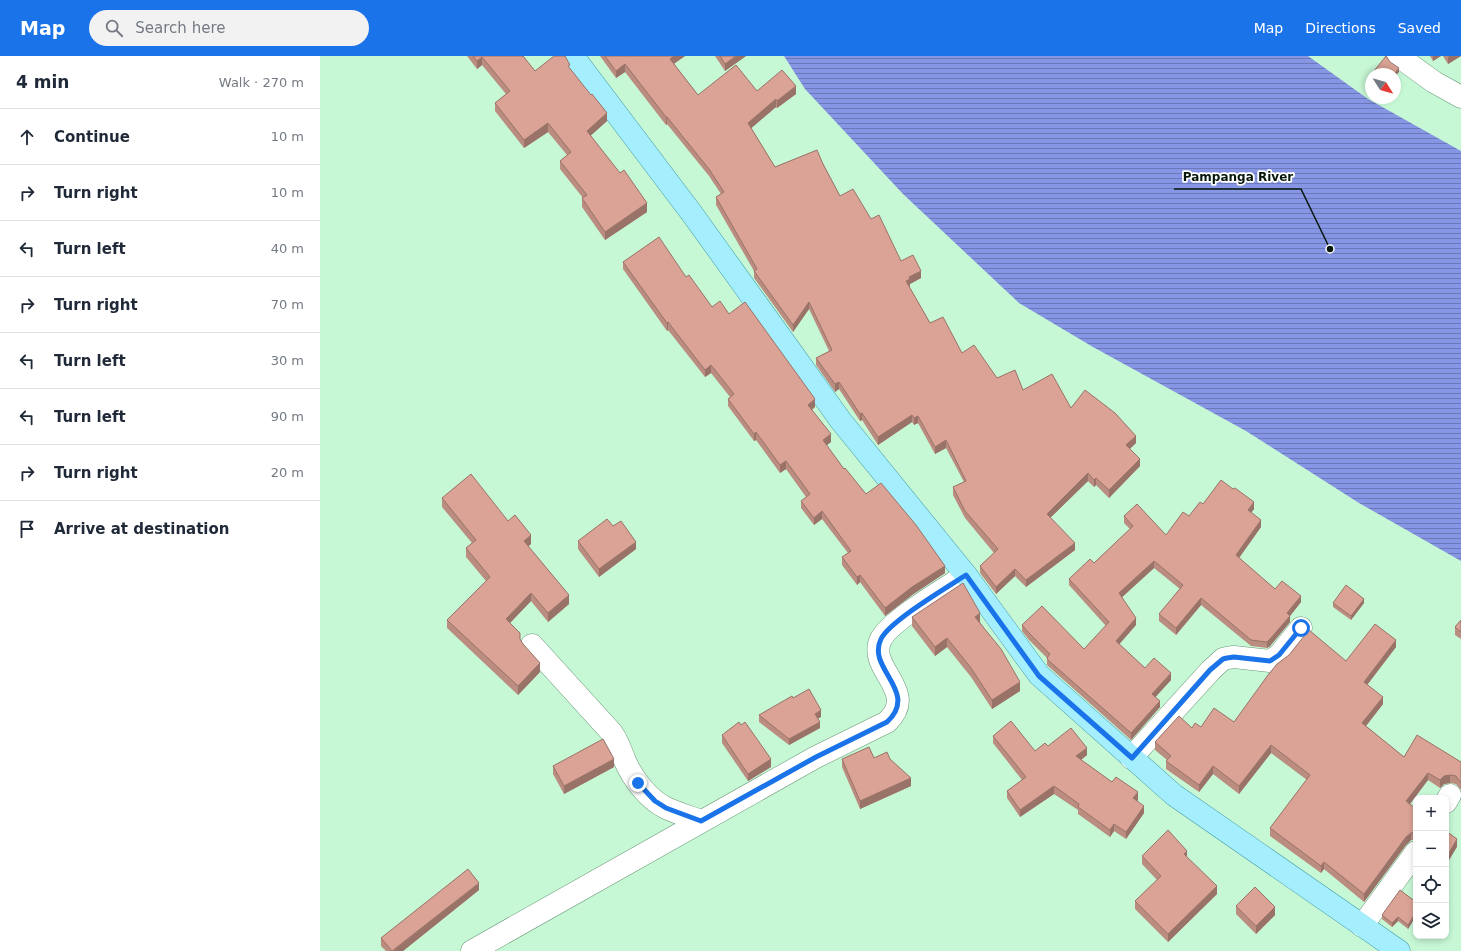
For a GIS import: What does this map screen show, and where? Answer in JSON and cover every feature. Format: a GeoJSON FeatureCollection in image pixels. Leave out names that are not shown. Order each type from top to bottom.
{"type":"FeatureCollection","features":[{"type":"Feature","properties":{"kind":"main road"},"geometry":{"type":"LineString","coordinates":[[573,56],[693,216],[841,421],[966,575],[1039,676],[1174,795],[1399,951]]}},
{"type":"Feature","properties":{"kind":"street"},"geometry":{"type":"LineString","coordinates":[[1398,56],[1434,82],[1461,96]]}},
{"type":"Feature","properties":{"kind":"street"},"geometry":{"type":"LineString","coordinates":[[472,951],[816,757],[887,722],[894,715],[898,702],[896,687],[879,661],[878,652],[881,639],[885,633],[902,618],[966,575]]}},
{"type":"Feature","properties":{"kind":"street"},"geometry":{"type":"LineString","coordinates":[[1132,758],[1210,670],[1223,659],[1234,657],[1270,661],[1279,655],[1301,628]]}},
{"type":"Feature","properties":{"kind":"street"},"geometry":{"type":"LineString","coordinates":[[532,645],[612,733],[620,746],[625,761],[632,774],[638,783],[655,801],[666,808],[701,821]]}},
{"type":"Feature","properties":{"kind":"street"},"geometry":{"type":"LineString","coordinates":[[1362,926],[1413,856]]}},
{"type":"Feature","properties":{"kind":"water"},"geometry":{"type":"Polygon","coordinates":[[[784,56],[1308,56],[1365,97],[1365,104],[1377,104],[1461,151],[1461,561],[1359,503],[1246,431],[1093,347],[1019,303],[903,194],[805,89],[784,56]]]}},
{"type":"Feature","properties":{"kind":"building"},"geometry":{"type":"Polygon","coordinates":[[[473,56],[523,56],[535,71],[554,56],[565,56],[570,65],[568,66],[607,113],[587,131],[620,173],[624,170],[647,203],[605,232],[582,198],[587,195],[560,161],[571,152],[548,123],[524,140],[495,103],[510,91],[482,57],[477,61],[473,56]]]}},
{"type":"Feature","properties":{"kind":"building"},"geometry":{"type":"Polygon","coordinates":[[[605,56],[674,56],[670,59],[698,95],[736,65],[757,91],[782,70],[796,86],[777,101],[776,99],[748,123],[775,167],[817,150],[840,196],[853,189],[871,219],[879,215],[901,261],[913,255],[921,271],[909,277],[910,279],[906,281],[930,323],[943,317],[962,353],[974,345],[997,378],[1015,370],[1023,390],[1052,374],[1071,408],[1085,390],[1115,413],[1136,436],[1126,445],[1140,459],[1109,490],[1096,478],[1094,480],[1088,473],[1047,514],[1075,543],[1026,580],[1015,569],[996,587],[980,566],[998,549],[965,511],[953,487],[966,481],[946,440],[935,447],[918,416],[914,418],[912,415],[878,437],[862,413],[860,414],[839,382],[835,384],[816,358],[832,350],[809,302],[793,325],[754,271],[757,269],[716,197],[724,192],[709,169],[625,64],[616,71],[605,56]]]}},
{"type":"Feature","properties":{"kind":"building"},"geometry":{"type":"Polygon","coordinates":[[[720,56],[736,56],[725,64],[720,56]]]}},
{"type":"Feature","properties":{"kind":"building"},"geometry":{"type":"Polygon","coordinates":[[[1386,56],[1390,62],[1399,68],[1376,68],[1386,56]]]}},
{"type":"Feature","properties":{"kind":"building"},"geometry":{"type":"Polygon","coordinates":[[[659,237],[686,277],[689,275],[712,307],[720,301],[729,314],[745,302],[815,399],[808,405],[831,434],[823,440],[844,469],[845,468],[866,494],[881,483],[916,525],[945,566],[912,587],[885,608],[860,575],[857,577],[842,557],[851,551],[822,511],[814,518],[801,501],[810,494],[786,461],[780,465],[756,432],[754,434],[728,399],[734,394],[711,365],[705,370],[668,322],[667,323],[623,262],[659,237]]]}},
{"type":"Feature","properties":{"kind":"building"},"geometry":{"type":"Polygon","coordinates":[[[471,474],[508,521],[515,515],[531,535],[524,541],[569,595],[548,613],[531,593],[506,619],[520,633],[520,639],[523,644],[540,663],[518,686],[447,620],[490,577],[466,548],[476,540],[442,498],[471,474]]]}},
{"type":"Feature","properties":{"kind":"building"},"geometry":{"type":"Polygon","coordinates":[[[1221,480],[1254,502],[1248,510],[1261,520],[1236,555],[1275,589],[1282,581],[1301,596],[1287,613],[1290,616],[1267,642],[1251,640],[1201,598],[1176,628],[1159,614],[1183,585],[1154,561],[1119,593],[1136,618],[1116,641],[1145,668],[1154,658],[1171,673],[1152,694],[1160,701],[1131,733],[1048,660],[1047,658],[1050,654],[1022,625],[1042,606],[1084,649],[1109,622],[1069,579],[1090,559],[1094,563],[1133,526],[1124,516],[1137,504],[1166,535],[1183,512],[1189,516],[1200,502],[1203,504],[1221,480]]]}},
{"type":"Feature","properties":{"kind":"building"},"geometry":{"type":"Polygon","coordinates":[[[607,519],[613,526],[621,521],[636,542],[599,569],[578,541],[607,519]]]}},
{"type":"Feature","properties":{"kind":"building"},"geometry":{"type":"Polygon","coordinates":[[[963,583],[980,613],[975,617],[1001,649],[1020,682],[992,700],[971,668],[947,638],[935,647],[912,617],[963,583]]]}},
{"type":"Feature","properties":{"kind":"building"},"geometry":{"type":"Polygon","coordinates":[[[1346,585],[1364,599],[1351,616],[1333,603],[1346,585]]]}},
{"type":"Feature","properties":{"kind":"building"},"geometry":{"type":"Polygon","coordinates":[[[1461,620],[1461,632],[1455,627],[1461,620]]]}},
{"type":"Feature","properties":{"kind":"building"},"geometry":{"type":"Polygon","coordinates":[[[1375,624],[1396,640],[1364,682],[1383,697],[1362,723],[1404,757],[1417,735],[1461,762],[1461,783],[1456,776],[1444,776],[1440,780],[1428,773],[1406,801],[1413,807],[1413,833],[1406,837],[1364,894],[1324,862],[1321,866],[1270,828],[1310,775],[1271,745],[1239,786],[1213,766],[1199,785],[1166,761],[1171,756],[1155,742],[1179,716],[1192,728],[1195,723],[1201,727],[1214,708],[1234,722],[1268,675],[1277,664],[1289,655],[1309,630],[1346,661],[1375,624]]]}},
{"type":"Feature","properties":{"kind":"building"},"geometry":{"type":"Polygon","coordinates":[[[809,689],[821,710],[815,714],[820,722],[789,739],[759,715],[792,696],[793,698],[809,689]]]}},
{"type":"Feature","properties":{"kind":"building"},"geometry":{"type":"Polygon","coordinates":[[[1011,721],[1035,751],[1045,743],[1048,746],[1071,728],[1087,748],[1076,756],[1112,782],[1116,777],[1138,792],[1133,798],[1144,806],[1126,832],[1114,824],[1110,830],[1078,807],[1079,804],[1054,786],[1020,810],[1007,791],[1026,777],[993,736],[1011,721]]]}},
{"type":"Feature","properties":{"kind":"building"},"geometry":{"type":"Polygon","coordinates":[[[739,722],[741,725],[745,722],[771,759],[748,774],[722,735],[739,722]]]}},
{"type":"Feature","properties":{"kind":"building"},"geometry":{"type":"Polygon","coordinates":[[[603,739],[614,759],[564,786],[553,766],[603,739]]]}},
{"type":"Feature","properties":{"kind":"building"},"geometry":{"type":"Polygon","coordinates":[[[869,747],[874,758],[887,752],[890,759],[911,778],[860,801],[842,759],[869,747]]]}},
{"type":"Feature","properties":{"kind":"building"},"geometry":{"type":"Polygon","coordinates":[[[1168,830],[1187,851],[1184,854],[1217,886],[1168,934],[1135,901],[1161,876],[1142,856],[1168,830]]]}},
{"type":"Feature","properties":{"kind":"building"},"geometry":{"type":"Polygon","coordinates":[[[1449,833],[1457,839],[1449,853],[1449,833]]]}},
{"type":"Feature","properties":{"kind":"building"},"geometry":{"type":"Polygon","coordinates":[[[468,869],[479,883],[392,951],[381,938],[468,869]]]}},
{"type":"Feature","properties":{"kind":"building"},"geometry":{"type":"Polygon","coordinates":[[[1255,887],[1275,907],[1256,926],[1236,906],[1255,887]]]}},
{"type":"Feature","properties":{"kind":"building"},"geometry":{"type":"Polygon","coordinates":[[[1400,890],[1413,900],[1413,917],[1408,925],[1398,917],[1392,923],[1382,915],[1400,890]]]}},
{"type":"Feature","properties":{"kind":"place","name":"Pampanga River"},"geometry":{"type":"Point","coordinates":[1330,249]}},
{"type":"Feature","properties":{"kind":"route"},"geometry":{"type":"LineString","coordinates":[[638,783],[655,801],[666,808],[701,821],[816,757],[887,722],[894,715],[898,702],[896,687],[879,661],[878,652],[881,639],[885,633],[902,618],[966,575],[1039,676],[1132,758],[1210,670],[1223,659],[1234,657],[1270,661],[1286,648],[1301,628]]}}]}
